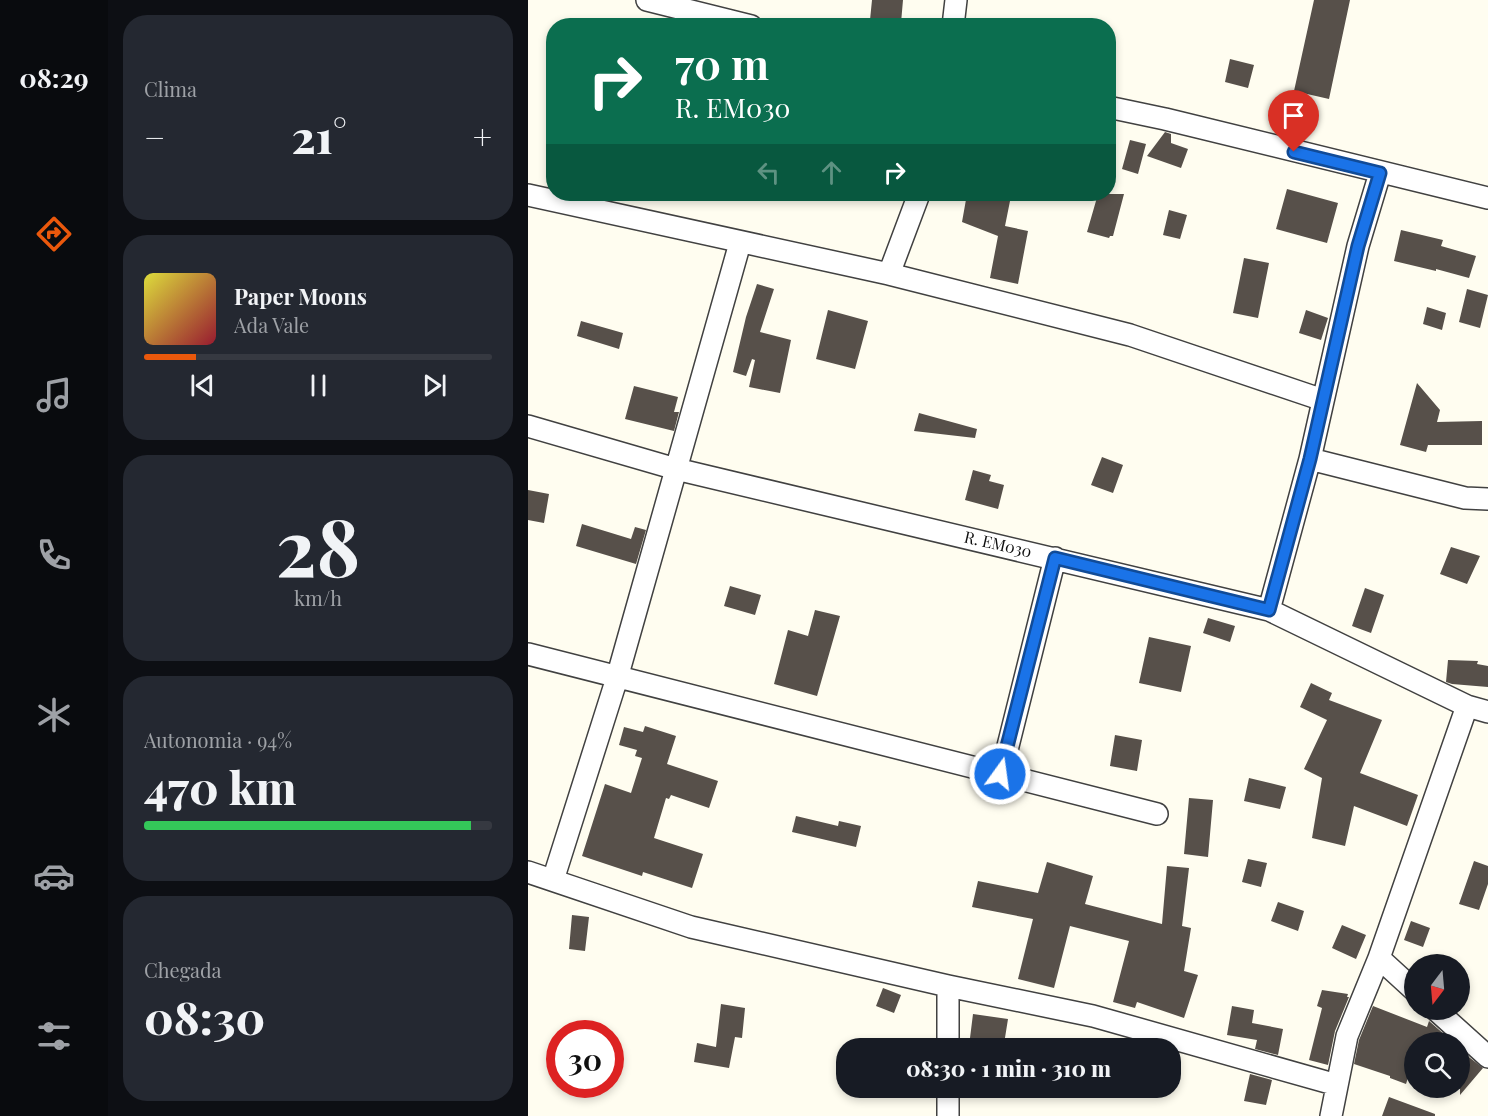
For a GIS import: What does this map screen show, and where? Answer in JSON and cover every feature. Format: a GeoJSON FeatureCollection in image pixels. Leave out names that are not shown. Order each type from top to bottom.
{"type":"FeatureCollection","features":[{"type":"Feature","properties":{"kind":"street"},"geometry":{"type":"LineString","coordinates":[[647,0],[719,18]]}},
{"type":"Feature","properties":{"kind":"street"},"geometry":{"type":"LineString","coordinates":[[954,18],[956,0]]}},
{"type":"Feature","properties":{"kind":"street"},"geometry":{"type":"LineString","coordinates":[[1116,109],[1488,198]]}},
{"type":"Feature","properties":{"kind":"street"},"geometry":{"type":"LineString","coordinates":[[1269,610],[1310,459],[1358,246],[1380,173]]}},
{"type":"Feature","properties":{"kind":"street"},"geometry":{"type":"LineString","coordinates":[[528,195],[546,199]]}},
{"type":"Feature","properties":{"kind":"street"},"geometry":{"type":"LineString","coordinates":[[554,201],[889,274],[1130,335],[1323,400]]}},
{"type":"Feature","properties":{"kind":"street"},"geometry":{"type":"LineString","coordinates":[[889,274],[917,201]]}},
{"type":"Feature","properties":{"kind":"street"},"geometry":{"type":"LineString","coordinates":[[553,880],[617,678],[740,243]]}},
{"type":"Feature","properties":{"kind":"street","name":"R. EM030"},"geometry":{"type":"LineString","coordinates":[[528,426],[676,469],[1269,610],[1467,706],[1488,712]]}},
{"type":"Feature","properties":{"kind":"street"},"geometry":{"type":"LineString","coordinates":[[1310,459],[1465,498],[1488,499]]}},
{"type":"Feature","properties":{"kind":"street"},"geometry":{"type":"LineString","coordinates":[[1000,774],[1055,558]]}},
{"type":"Feature","properties":{"kind":"street"},"geometry":{"type":"LineString","coordinates":[[528,654],[1157,814]]}},
{"type":"Feature","properties":{"kind":"street"},"geometry":{"type":"LineString","coordinates":[[1331,1116],[1347,1036],[1379,958],[1467,706]]}},
{"type":"Feature","properties":{"kind":"street"},"geometry":{"type":"LineString","coordinates":[[528,872],[691,927],[948,986],[1093,1016],[1337,1085]]}},
{"type":"Feature","properties":{"kind":"street"},"geometry":{"type":"LineString","coordinates":[[1379,958],[1404,981]]}},
{"type":"Feature","properties":{"kind":"street"},"geometry":{"type":"LineString","coordinates":[[948,986],[948,1038]]}},
{"type":"Feature","properties":{"kind":"street"},"geometry":{"type":"LineString","coordinates":[[1447,1020],[1488,1057]]}},
{"type":"Feature","properties":{"kind":"street"},"geometry":{"type":"LineString","coordinates":[[948,1098],[948,1116]]}},
{"type":"Feature","properties":{"kind":"building"},"geometry":{"type":"Polygon","coordinates":[[[872,0],[903,0],[901,18],[870,18],[872,0]]]}},
{"type":"Feature","properties":{"kind":"building"},"geometry":{"type":"Polygon","coordinates":[[[1314,0],[1350,0],[1329,99],[1294,91],[1314,0]]]}},
{"type":"Feature","properties":{"kind":"building"},"geometry":{"type":"Polygon","coordinates":[[[1230,59],[1254,65],[1248,88],[1225,82],[1230,59]]]}},
{"type":"Feature","properties":{"kind":"building"},"geometry":{"type":"Polygon","coordinates":[[[1165,132],[1171,134],[1171,143],[1188,149],[1181,168],[1147,156],[1165,132]]]}},
{"type":"Feature","properties":{"kind":"building"},"geometry":{"type":"Polygon","coordinates":[[[1130,140],[1146,144],[1138,174],[1122,169],[1130,140]]]}},
{"type":"Feature","properties":{"kind":"building"},"geometry":{"type":"Polygon","coordinates":[[[1287,189],[1338,203],[1327,243],[1276,229],[1287,189]]]}},
{"type":"Feature","properties":{"kind":"building"},"geometry":{"type":"Polygon","coordinates":[[[1116,194],[1124,194],[1113,236],[1109,238],[1087,232],[1096,201],[1116,201],[1116,194]]]}},
{"type":"Feature","properties":{"kind":"building"},"geometry":{"type":"Polygon","coordinates":[[[966,201],[1010,201],[1005,226],[1028,231],[1018,284],[990,278],[998,236],[962,222],[966,201]]]}},
{"type":"Feature","properties":{"kind":"building"},"geometry":{"type":"Polygon","coordinates":[[[1169,210],[1187,215],[1180,239],[1163,235],[1169,210]]]}},
{"type":"Feature","properties":{"kind":"building"},"geometry":{"type":"Polygon","coordinates":[[[1401,230],[1443,240],[1441,246],[1476,256],[1469,278],[1394,261],[1401,230]]]}},
{"type":"Feature","properties":{"kind":"building"},"geometry":{"type":"Polygon","coordinates":[[[1244,258],[1269,263],[1258,318],[1233,313],[1244,258]]]}},
{"type":"Feature","properties":{"kind":"building"},"geometry":{"type":"Polygon","coordinates":[[[757,284],[774,289],[760,332],[791,340],[780,393],[749,387],[755,360],[752,359],[746,376],[733,372],[746,317],[757,284]]]}},
{"type":"Feature","properties":{"kind":"building"},"geometry":{"type":"Polygon","coordinates":[[[1467,289],[1488,295],[1480,328],[1459,322],[1467,289]]]}},
{"type":"Feature","properties":{"kind":"building"},"geometry":{"type":"Polygon","coordinates":[[[1427,307],[1446,313],[1442,330],[1423,324],[1427,307]]]}},
{"type":"Feature","properties":{"kind":"building"},"geometry":{"type":"Polygon","coordinates":[[[828,310],[868,321],[855,369],[816,359],[828,310]]]}},
{"type":"Feature","properties":{"kind":"building"},"geometry":{"type":"Polygon","coordinates":[[[1306,310],[1328,318],[1321,340],[1299,333],[1306,310]]]}},
{"type":"Feature","properties":{"kind":"building"},"geometry":{"type":"Polygon","coordinates":[[[581,321],[623,333],[619,349],[577,336],[581,321]]]}},
{"type":"Feature","properties":{"kind":"building"},"geometry":{"type":"Polygon","coordinates":[[[1417,383],[1440,410],[1437,422],[1482,421],[1482,445],[1428,445],[1426,452],[1400,445],[1417,383]]]}},
{"type":"Feature","properties":{"kind":"building"},"geometry":{"type":"Polygon","coordinates":[[[634,386],[678,397],[674,412],[679,412],[674,431],[625,419],[634,386]]]}},
{"type":"Feature","properties":{"kind":"building"},"geometry":{"type":"Polygon","coordinates":[[[919,413],[977,429],[975,438],[914,431],[919,413]]]}},
{"type":"Feature","properties":{"kind":"building"},"geometry":{"type":"Polygon","coordinates":[[[1102,457],[1123,465],[1113,493],[1091,485],[1102,457]]]}},
{"type":"Feature","properties":{"kind":"building"},"geometry":{"type":"Polygon","coordinates":[[[973,470],[991,475],[989,481],[1004,485],[998,509],[965,500],[973,470]]]}},
{"type":"Feature","properties":{"kind":"building"},"geometry":{"type":"Polygon","coordinates":[[[528,490],[549,494],[544,523],[528,520],[528,490]]]}},
{"type":"Feature","properties":{"kind":"building"},"geometry":{"type":"Polygon","coordinates":[[[582,524],[631,539],[635,527],[646,530],[636,564],[576,546],[582,524]]]}},
{"type":"Feature","properties":{"kind":"building"},"geometry":{"type":"Polygon","coordinates":[[[1451,547],[1480,556],[1467,584],[1440,574],[1451,547]]]}},
{"type":"Feature","properties":{"kind":"building"},"geometry":{"type":"Polygon","coordinates":[[[730,586],[761,595],[755,615],[724,606],[730,586]]]}},
{"type":"Feature","properties":{"kind":"building"},"geometry":{"type":"Polygon","coordinates":[[[1365,588],[1384,595],[1371,633],[1352,626],[1365,588]]]}},
{"type":"Feature","properties":{"kind":"building"},"geometry":{"type":"Polygon","coordinates":[[[815,610],[840,616],[817,696],[774,684],[788,630],[808,636],[815,610]]]}},
{"type":"Feature","properties":{"kind":"building"},"geometry":{"type":"Polygon","coordinates":[[[1208,618],[1235,626],[1230,642],[1203,633],[1208,618]]]}},
{"type":"Feature","properties":{"kind":"building"},"geometry":{"type":"Polygon","coordinates":[[[1149,637],[1191,646],[1181,692],[1139,683],[1149,637]]]}},
{"type":"Feature","properties":{"kind":"building"},"geometry":{"type":"Polygon","coordinates":[[[1448,660],[1478,661],[1477,664],[1488,666],[1488,687],[1446,682],[1448,660]]]}},
{"type":"Feature","properties":{"kind":"building"},"geometry":{"type":"Polygon","coordinates":[[[1311,683],[1332,693],[1329,700],[1382,720],[1360,773],[1418,795],[1407,826],[1354,806],[1345,846],[1312,838],[1322,778],[1304,769],[1327,720],[1300,707],[1311,683]]]}},
{"type":"Feature","properties":{"kind":"building"},"geometry":{"type":"Polygon","coordinates":[[[645,726],[676,736],[667,764],[718,781],[709,808],[671,795],[669,799],[666,798],[654,838],[703,854],[692,888],[643,872],[642,876],[582,856],[605,784],[631,793],[642,758],[635,756],[637,750],[619,745],[624,727],[643,732],[645,726]]]}},
{"type":"Feature","properties":{"kind":"building"},"geometry":{"type":"Polygon","coordinates":[[[1115,735],[1142,740],[1137,771],[1110,766],[1115,735]]]}},
{"type":"Feature","properties":{"kind":"building"},"geometry":{"type":"Polygon","coordinates":[[[1249,778],[1286,787],[1280,809],[1244,801],[1249,778]]]}},
{"type":"Feature","properties":{"kind":"building"},"geometry":{"type":"Polygon","coordinates":[[[1189,798],[1213,800],[1208,857],[1184,854],[1189,798]]]}},
{"type":"Feature","properties":{"kind":"building"},"geometry":{"type":"Polygon","coordinates":[[[796,816],[838,826],[839,821],[861,826],[856,847],[792,832],[796,816]]]}},
{"type":"Feature","properties":{"kind":"building"},"geometry":{"type":"Polygon","coordinates":[[[1248,859],[1267,863],[1261,887],[1242,882],[1248,859]]]}},
{"type":"Feature","properties":{"kind":"building"},"geometry":{"type":"Polygon","coordinates":[[[1474,861],[1488,866],[1488,884],[1479,910],[1459,904],[1474,861]]]}},
{"type":"Feature","properties":{"kind":"building"},"geometry":{"type":"Polygon","coordinates":[[[1047,862],[1093,876],[1085,904],[1162,924],[1167,866],[1189,868],[1182,926],[1191,928],[1184,971],[1198,975],[1184,1018],[1137,1002],[1135,1008],[1113,1002],[1129,941],[1070,926],[1054,988],[1018,979],[1033,919],[972,907],[978,881],[1038,893],[1047,862]]]}},
{"type":"Feature","properties":{"kind":"building"},"geometry":{"type":"Polygon","coordinates":[[[1278,902],[1304,911],[1298,931],[1271,921],[1278,902]]]}},
{"type":"Feature","properties":{"kind":"building"},"geometry":{"type":"Polygon","coordinates":[[[572,915],[589,917],[585,951],[569,949],[572,915]]]}},
{"type":"Feature","properties":{"kind":"building"},"geometry":{"type":"Polygon","coordinates":[[[1411,921],[1430,928],[1423,947],[1404,940],[1411,921]]]}},
{"type":"Feature","properties":{"kind":"building"},"geometry":{"type":"Polygon","coordinates":[[[1342,925],[1366,935],[1356,959],[1332,948],[1342,925]]]}},
{"type":"Feature","properties":{"kind":"building"},"geometry":{"type":"Polygon","coordinates":[[[883,988],[901,995],[894,1013],[876,1006],[883,988]]]}},
{"type":"Feature","properties":{"kind":"building"},"geometry":{"type":"Polygon","coordinates":[[[1322,990],[1348,994],[1347,997],[1349,997],[1335,1031],[1328,1065],[1309,1060],[1322,1008],[1317,1006],[1322,990]]]}},
{"type":"Feature","properties":{"kind":"building"},"geometry":{"type":"Polygon","coordinates":[[[721,1004],[745,1008],[742,1038],[735,1037],[729,1068],[694,1062],[697,1043],[716,1047],[721,1004]]]}},
{"type":"Feature","properties":{"kind":"building"},"geometry":{"type":"Polygon","coordinates":[[[1232,1006],[1254,1010],[1252,1023],[1283,1029],[1278,1055],[1255,1049],[1257,1040],[1227,1035],[1232,1006]]]}},
{"type":"Feature","properties":{"kind":"building"},"geometry":{"type":"Polygon","coordinates":[[[1373,1006],[1404,1020],[1427,1027],[1429,1021],[1442,1032],[1404,1032],[1404,1083],[1354,1064],[1359,1040],[1373,1006]]]}},
{"type":"Feature","properties":{"kind":"building"},"geometry":{"type":"Polygon","coordinates":[[[973,1014],[1008,1019],[1005,1038],[970,1038],[973,1014]]]}},
{"type":"Feature","properties":{"kind":"building"},"geometry":{"type":"Polygon","coordinates":[[[1470,1058],[1483,1068],[1470,1083],[1470,1058]]]}},
{"type":"Feature","properties":{"kind":"building"},"geometry":{"type":"Polygon","coordinates":[[[1250,1074],[1272,1080],[1266,1105],[1244,1101],[1250,1074]]]}},
{"type":"Feature","properties":{"kind":"building"},"geometry":{"type":"Polygon","coordinates":[[[1389,1097],[1435,1114],[1435,1116],[1382,1116],[1389,1097]]]}},
{"type":"Feature","properties":{"kind":"route"},"geometry":{"type":"LineString","coordinates":[[1000,774],[1055,558],[1269,610],[1310,459],[1358,246],[1380,173],[1294,152]]}}]}
